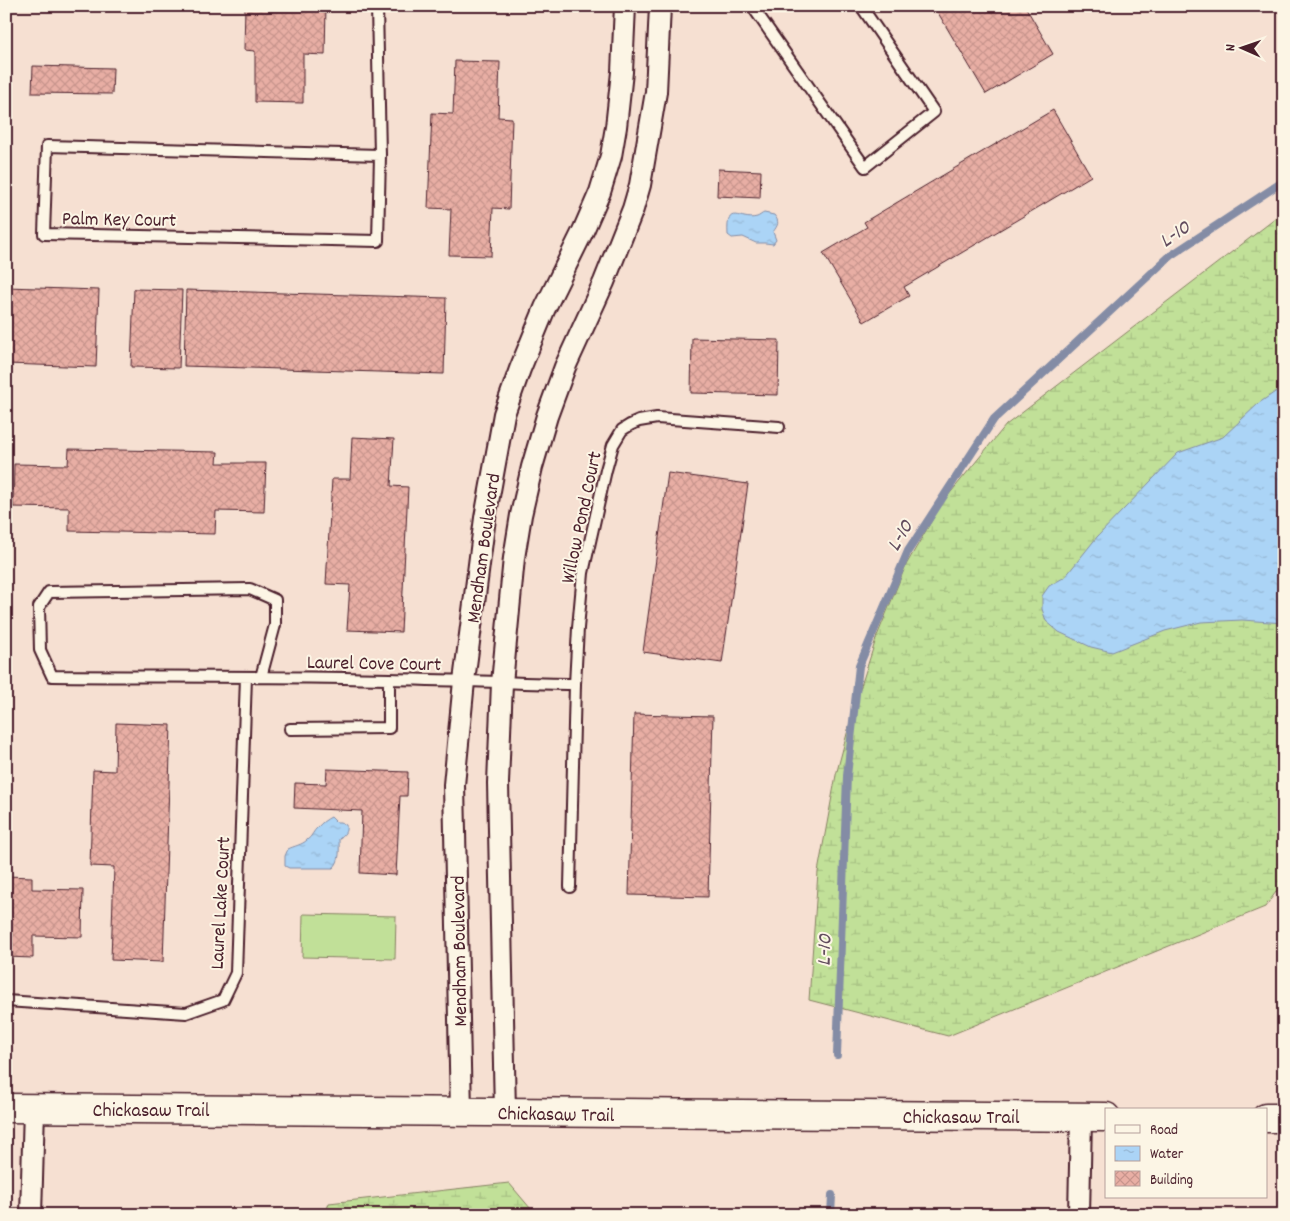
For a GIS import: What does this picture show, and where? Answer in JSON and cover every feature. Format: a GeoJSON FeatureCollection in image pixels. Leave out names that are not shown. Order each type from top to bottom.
{"type":"FeatureCollection","features":[{"type":"Feature","properties":{"kind":"street","name":"Mendham Boulevard"},"geometry":{"type":"LineString","coordinates":[[461,1112],[454,784],[464,681],[485,518],[504,414],[545,308],[600,192],[608,165],[616,127],[622,72],[625,6]]}},
{"type":"Feature","properties":{"kind":"street","name":"Mendham Boulevard"},"geometry":{"type":"LineString","coordinates":[[505,1112],[498,783],[502,683],[514,558],[532,466],[547,416],[565,367],[604,282],[633,209],[640,185],[656,92],[660,6]]}},
{"type":"Feature","properties":{"kind":"street","name":"Chickasaw Trail"},"geometry":{"type":"LineString","coordinates":[[6,1108],[1094,1117]]}},
{"type":"Feature","properties":{"kind":"street"},"geometry":{"type":"LineString","coordinates":[[31,1215],[34,1108]]}},
{"type":"Feature","properties":{"kind":"street"},"geometry":{"type":"LineString","coordinates":[[1079,1215],[1094,1117]]}},
{"type":"Feature","properties":{"kind":"street"},"geometry":{"type":"LineString","coordinates":[[1268,1118],[1284,1118]]}},
{"type":"Feature","properties":{"kind":"lane","name":"Palm Key Court"},"geometry":{"type":"LineString","coordinates":[[377,6],[380,154],[378,241],[44,234],[47,146],[380,154]]}},
{"type":"Feature","properties":{"kind":"lane"},"geometry":{"type":"LineString","coordinates":[[752,6],[865,167],[934,112],[861,6]]}},
{"type":"Feature","properties":{"kind":"lane","name":"Willow Pond Court"},"geometry":{"type":"LineString","coordinates":[[570,887],[575,684],[583,573],[613,445],[622,430],[639,421],[656,418],[779,427]]}},
{"type":"Feature","properties":{"kind":"lane","name":"Laurel Cove Court"},"geometry":{"type":"LineString","coordinates":[[261,677],[275,625],[275,600],[250,588],[50,592],[39,607],[40,650],[52,676],[261,677],[502,683]]}},
{"type":"Feature","properties":{"kind":"lane","name":"Laurel Lake Court"},"geometry":{"type":"LineString","coordinates":[[6,1001],[186,1013],[223,1000],[236,973],[246,677]]}},
{"type":"Feature","properties":{"kind":"lane"},"geometry":{"type":"LineString","coordinates":[[290,729],[389,728],[389,679]]}},
{"type":"Feature","properties":{"kind":"lane"},"geometry":{"type":"LineString","coordinates":[[502,683],[575,684]]}},
{"type":"Feature","properties":{"kind":"green space"},"geometry":{"type":"Polygon","coordinates":[[[1284,212],[1284,881],[1265,907],[948,1036],[809,1000],[818,872],[836,775],[853,711],[877,636],[906,565],[942,503],[1006,425],[1284,212]]]}},
{"type":"Feature","properties":{"kind":"green space"},"geometry":{"type":"Polygon","coordinates":[[[303,914],[396,916],[395,959],[302,957],[303,914]]]}},
{"type":"Feature","properties":{"kind":"green space"},"geometry":{"type":"Polygon","coordinates":[[[509,1183],[536,1215],[325,1215],[329,1203],[509,1183]]]}},
{"type":"Feature","properties":{"kind":"water"},"geometry":{"type":"Polygon","coordinates":[[[764,213],[774,215],[778,222],[773,232],[776,240],[773,244],[756,243],[743,237],[732,238],[728,235],[729,219],[732,216],[751,218],[758,217],[764,213]]]}},
{"type":"Feature","properties":{"kind":"water"},"geometry":{"type":"Polygon","coordinates":[[[1284,386],[1284,623],[1242,620],[1201,622],[1165,631],[1112,652],[1091,647],[1059,632],[1046,621],[1042,609],[1042,596],[1049,586],[1065,577],[1097,537],[1178,453],[1223,437],[1259,403],[1284,386]]]}},
{"type":"Feature","properties":{"kind":"water"},"geometry":{"type":"Polygon","coordinates":[[[331,817],[336,822],[346,825],[345,833],[339,839],[336,865],[333,868],[289,868],[285,866],[285,856],[288,849],[305,842],[321,824],[331,817]]]}},
{"type":"Feature","properties":{"kind":"building"},"geometry":{"type":"Polygon","coordinates":[[[245,6],[326,6],[325,55],[303,54],[303,103],[255,102],[255,51],[244,50],[245,6]]]}},
{"type":"Feature","properties":{"kind":"building"},"geometry":{"type":"Polygon","coordinates":[[[934,6],[1025,6],[1053,54],[986,94],[934,6]]]}},
{"type":"Feature","properties":{"kind":"building"},"geometry":{"type":"Polygon","coordinates":[[[455,61],[500,62],[498,117],[512,118],[509,209],[493,208],[491,256],[449,255],[451,209],[428,208],[432,113],[453,114],[455,61]]]}},
{"type":"Feature","properties":{"kind":"building"},"geometry":{"type":"Polygon","coordinates":[[[33,66],[113,68],[112,94],[32,93],[33,66]]]}},
{"type":"Feature","properties":{"kind":"building"},"geometry":{"type":"Polygon","coordinates":[[[1053,110],[1091,176],[904,287],[909,296],[864,322],[823,253],[867,227],[864,222],[1053,110]]]}},
{"type":"Feature","properties":{"kind":"building"},"geometry":{"type":"Polygon","coordinates":[[[718,169],[761,171],[760,198],[717,196],[718,169]]]}},
{"type":"Feature","properties":{"kind":"building"},"geometry":{"type":"Polygon","coordinates":[[[6,287],[99,290],[96,367],[6,364],[6,287]]]}},
{"type":"Feature","properties":{"kind":"building"},"geometry":{"type":"Polygon","coordinates":[[[134,289],[182,290],[179,368],[131,367],[134,289]]]}},
{"type":"Feature","properties":{"kind":"building"},"geometry":{"type":"Polygon","coordinates":[[[186,290],[446,298],[444,374],[184,366],[186,290]]]}},
{"type":"Feature","properties":{"kind":"building"},"geometry":{"type":"Polygon","coordinates":[[[692,338],[779,340],[778,395],[691,393],[692,338]]]}},
{"type":"Feature","properties":{"kind":"building"},"geometry":{"type":"Polygon","coordinates":[[[352,437],[394,439],[391,486],[408,487],[401,632],[347,630],[350,585],[326,584],[332,479],[350,479],[352,437]]]}},
{"type":"Feature","properties":{"kind":"building"},"geometry":{"type":"Polygon","coordinates":[[[69,449],[218,452],[217,463],[266,463],[264,512],[216,511],[215,534],[69,531],[69,508],[13,507],[14,464],[68,465],[69,449]]]}},
{"type":"Feature","properties":{"kind":"building"},"geometry":{"type":"Polygon","coordinates":[[[668,473],[748,484],[722,663],[643,652],[668,473]]]}},
{"type":"Feature","properties":{"kind":"building"},"geometry":{"type":"Polygon","coordinates":[[[634,714],[713,716],[708,897],[629,895],[634,714]]]}},
{"type":"Feature","properties":{"kind":"building"},"geometry":{"type":"Polygon","coordinates":[[[116,723],[171,725],[163,962],[111,960],[114,867],[90,866],[93,770],[115,771],[116,723]]]}},
{"type":"Feature","properties":{"kind":"building"},"geometry":{"type":"Polygon","coordinates":[[[327,769],[408,772],[407,796],[400,796],[396,875],[360,873],[362,811],[294,808],[295,783],[326,784],[327,769]]]}},
{"type":"Feature","properties":{"kind":"building"},"geometry":{"type":"Polygon","coordinates":[[[6,876],[32,877],[32,889],[83,890],[82,937],[33,936],[33,958],[6,957],[6,876]]]}},
{"type":"Feature","properties":{"kind":"waterway","name":"L-10"},"geometry":{"type":"LineString","coordinates":[[837,1055],[847,776],[859,666],[908,551],[994,419],[1170,256],[1284,181]]}},
{"type":"Feature","properties":{"kind":"waterway","name":"L-10"},"geometry":{"type":"LineString","coordinates":[[831,1215],[832,1195]]}}]}
